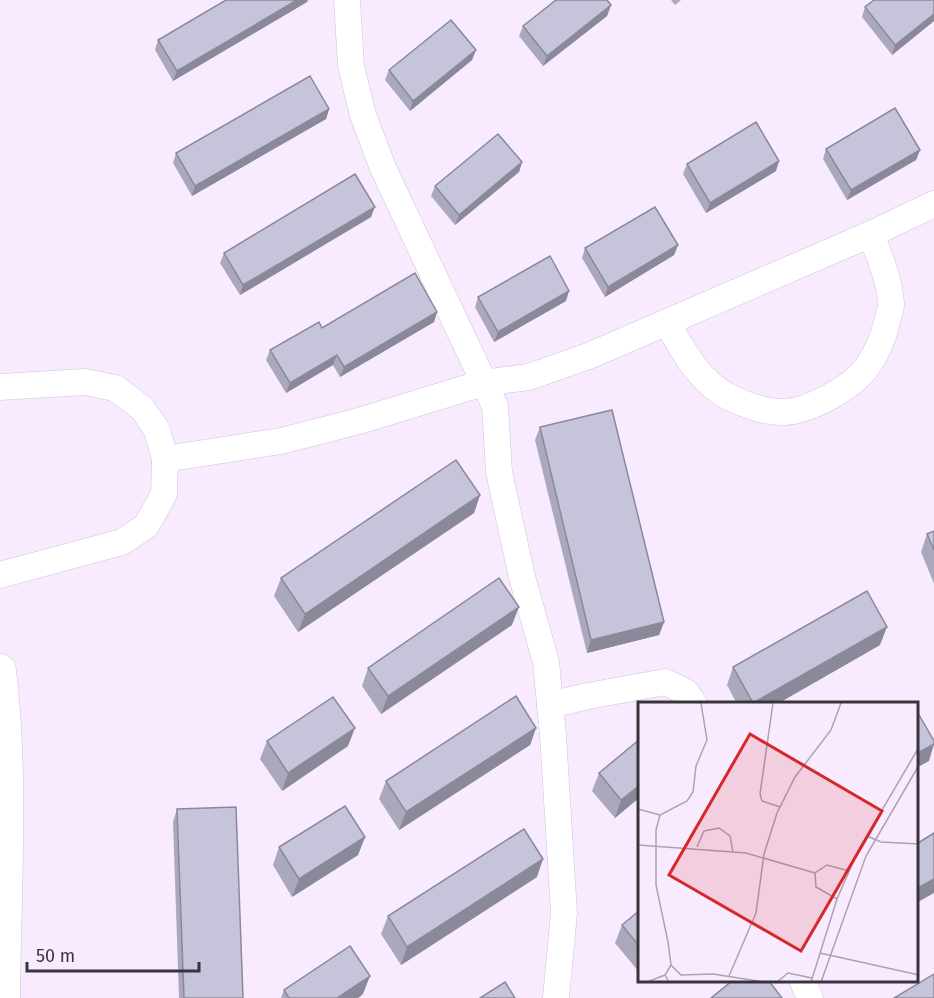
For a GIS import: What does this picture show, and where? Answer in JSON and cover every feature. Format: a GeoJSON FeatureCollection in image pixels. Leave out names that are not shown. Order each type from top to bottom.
{"type":"FeatureCollection","features":[{"type":"Feature","properties":{"kind":"main road"},"geometry":{"type":"LineString","coordinates":[[0,670],[4,707],[4,998]]}},
{"type":"Feature","properties":{"kind":"street"},"geometry":{"type":"LineString","coordinates":[[347,0],[351,66],[363,115],[383,168],[495,406],[499,472],[522,577],[546,662],[564,913],[556,998]]}},
{"type":"Feature","properties":{"kind":"street"},"geometry":{"type":"LineString","coordinates":[[165,459],[281,441],[359,421],[483,383],[529,377],[591,355],[871,234],[934,204]]}},
{"type":"Feature","properties":{"kind":"street"},"geometry":{"type":"LineString","coordinates":[[667,322],[684,352],[704,378],[726,395],[754,407],[783,412],[811,406],[837,393],[865,370],[883,340],[891,305],[886,275],[871,234]]}},
{"type":"Feature","properties":{"kind":"street"},"geometry":{"type":"LineString","coordinates":[[0,387],[85,382],[115,388],[142,408],[158,430],[165,459],[164,494],[146,526],[122,543],[0,575]]}},
{"type":"Feature","properties":{"kind":"street"},"geometry":{"type":"LineString","coordinates":[[550,705],[665,682],[686,692],[693,702]]}},
{"type":"Feature","properties":{"kind":"street"},"geometry":{"type":"LineString","coordinates":[[804,983],[810,998]]}},
{"type":"Feature","properties":{"kind":"building"},"geometry":{"type":"Polygon","coordinates":[[[226,0],[297,0],[177,71],[158,40],[226,0]]]}},
{"type":"Feature","properties":{"kind":"building"},"geometry":{"type":"Polygon","coordinates":[[[556,0],[607,0],[611,5],[547,56],[523,26],[556,0]]]}},
{"type":"Feature","properties":{"kind":"building"},"geometry":{"type":"Polygon","coordinates":[[[874,0],[934,0],[934,14],[895,45],[865,7],[874,0]]]}},
{"type":"Feature","properties":{"kind":"building"},"geometry":{"type":"Polygon","coordinates":[[[451,20],[476,50],[413,101],[389,70],[451,20]]]}},
{"type":"Feature","properties":{"kind":"building"},"geometry":{"type":"Polygon","coordinates":[[[310,76],[329,109],[195,186],[176,153],[310,76]]]}},
{"type":"Feature","properties":{"kind":"building"},"geometry":{"type":"Polygon","coordinates":[[[895,108],[920,150],[851,190],[826,149],[895,108]]]}},
{"type":"Feature","properties":{"kind":"building"},"geometry":{"type":"Polygon","coordinates":[[[756,122],[779,161],[710,203],[687,164],[756,122]]]}},
{"type":"Feature","properties":{"kind":"building"},"geometry":{"type":"Polygon","coordinates":[[[498,134],[522,162],[459,215],[435,186],[498,134]]]}},
{"type":"Feature","properties":{"kind":"building"},"geometry":{"type":"Polygon","coordinates":[[[355,174],[375,207],[243,285],[224,253],[355,174]]]}},
{"type":"Feature","properties":{"kind":"building"},"geometry":{"type":"Polygon","coordinates":[[[655,207],[678,245],[608,287],[585,248],[655,207]]]}},
{"type":"Feature","properties":{"kind":"building"},"geometry":{"type":"Polygon","coordinates":[[[550,256],[569,291],[498,332],[478,297],[550,256]]]}},
{"type":"Feature","properties":{"kind":"building"},"geometry":{"type":"Polygon","coordinates":[[[415,273],[437,312],[344,367],[337,355],[290,383],[270,350],[319,322],[322,328],[415,273]]]}},
{"type":"Feature","properties":{"kind":"building"},"geometry":{"type":"Polygon","coordinates":[[[612,410],[664,622],[591,640],[540,427],[612,410]]]}},
{"type":"Feature","properties":{"kind":"building"},"geometry":{"type":"Polygon","coordinates":[[[456,460],[480,495],[305,614],[281,578],[456,460]]]}},
{"type":"Feature","properties":{"kind":"building"},"geometry":{"type":"Polygon","coordinates":[[[934,531],[934,550],[927,534],[934,531]]]}},
{"type":"Feature","properties":{"kind":"building"},"geometry":{"type":"Polygon","coordinates":[[[499,578],[519,607],[388,696],[368,668],[499,578]]]}},
{"type":"Feature","properties":{"kind":"building"},"geometry":{"type":"Polygon","coordinates":[[[867,591],[887,627],[755,702],[752,702],[733,667],[867,591]]]}},
{"type":"Feature","properties":{"kind":"building"},"geometry":{"type":"Polygon","coordinates":[[[516,696],[536,728],[406,812],[386,781],[516,696]]]}},
{"type":"Feature","properties":{"kind":"building"},"geometry":{"type":"Polygon","coordinates":[[[333,697],[355,728],[288,773],[267,741],[333,697]]]}},
{"type":"Feature","properties":{"kind":"building"},"geometry":{"type":"Polygon","coordinates":[[[919,715],[934,741],[934,744],[919,752],[919,715]]]}},
{"type":"Feature","properties":{"kind":"building"},"geometry":{"type":"Polygon","coordinates":[[[638,741],[638,787],[621,800],[599,773],[638,741]]]}},
{"type":"Feature","properties":{"kind":"building"},"geometry":{"type":"Polygon","coordinates":[[[345,806],[365,837],[299,879],[279,847],[345,806]]]}},
{"type":"Feature","properties":{"kind":"building"},"geometry":{"type":"Polygon","coordinates":[[[236,807],[243,998],[184,998],[177,809],[236,807]]]}},
{"type":"Feature","properties":{"kind":"building"},"geometry":{"type":"Polygon","coordinates":[[[524,829],[543,859],[407,947],[388,916],[524,829]]]}},
{"type":"Feature","properties":{"kind":"building"},"geometry":{"type":"Polygon","coordinates":[[[934,833],[934,879],[919,887],[919,842],[934,833]]]}},
{"type":"Feature","properties":{"kind":"building"},"geometry":{"type":"Polygon","coordinates":[[[638,912],[638,945],[622,925],[638,912]]]}},
{"type":"Feature","properties":{"kind":"building"},"geometry":{"type":"Polygon","coordinates":[[[350,946],[370,976],[337,998],[289,998],[284,990],[350,946]]]}},
{"type":"Feature","properties":{"kind":"building"},"geometry":{"type":"Polygon","coordinates":[[[934,974],[934,998],[894,998],[934,974]]]}},
{"type":"Feature","properties":{"kind":"building"},"geometry":{"type":"Polygon","coordinates":[[[505,982],[515,998],[480,998],[505,982]]]}},
{"type":"Feature","properties":{"kind":"building"},"geometry":{"type":"Polygon","coordinates":[[[730,983],[771,983],[782,998],[711,998],[730,983]]]}}]}
